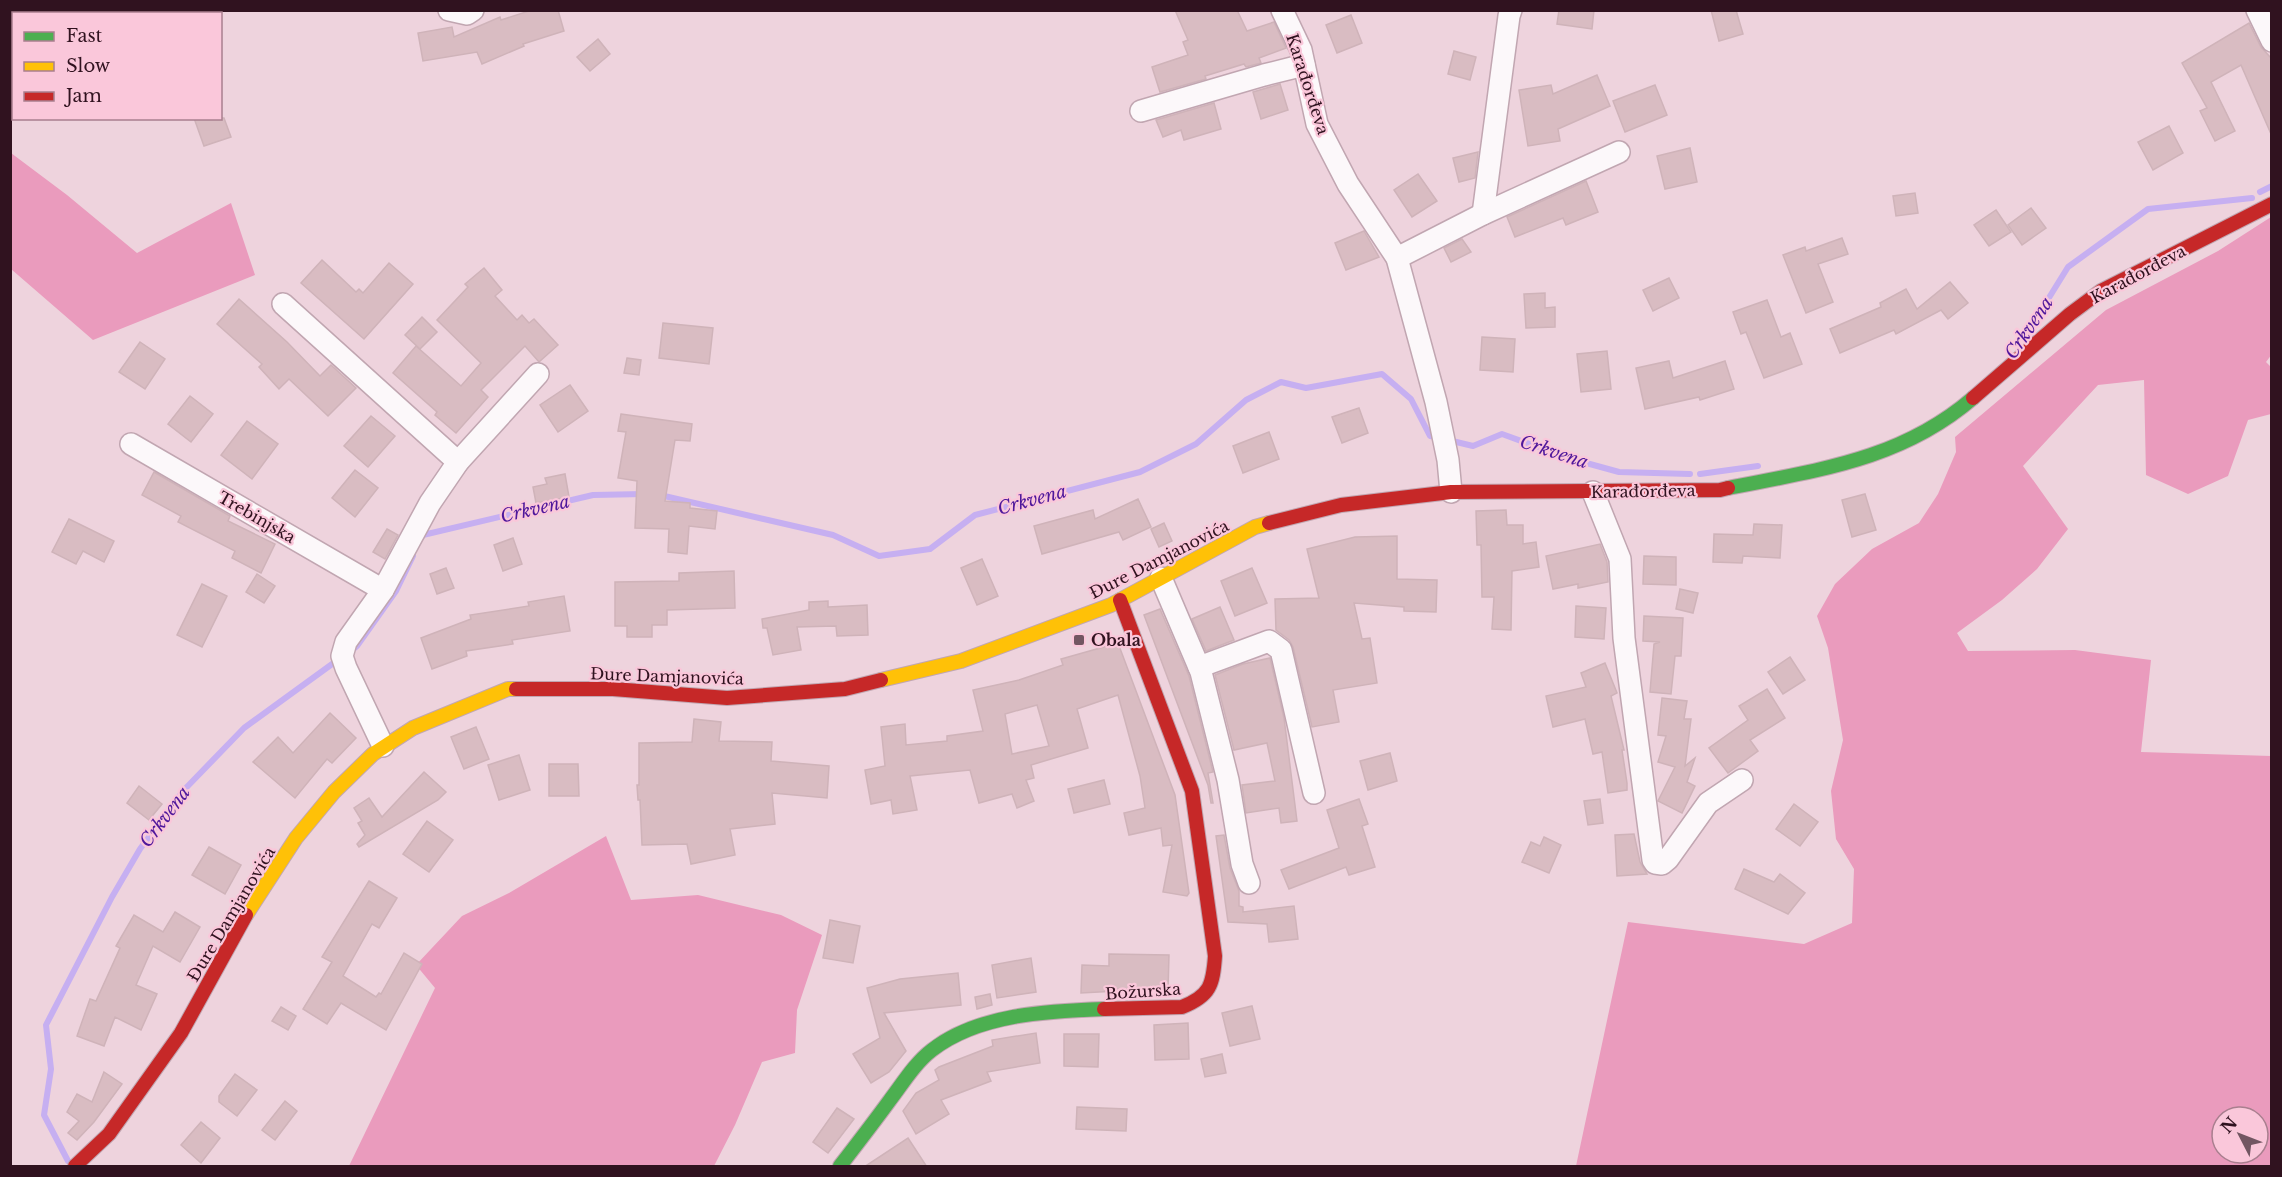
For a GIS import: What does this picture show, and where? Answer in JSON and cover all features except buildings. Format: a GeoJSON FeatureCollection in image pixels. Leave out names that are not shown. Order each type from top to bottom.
{"type":"FeatureCollection","features":[{"type":"Feature","properties":{"kind":"main road","name":"Karađorđeva"},"geometry":{"type":"LineString","coordinates":[[1451,492],[1720,490],[1847,464],[1916,436],[1949,418],[2070,314],[2101,291],[2271,204]]}},
{"type":"Feature","properties":{"kind":"main road","name":"Đure Damjanovića"},"geometry":{"type":"LineString","coordinates":[[109,1134],[181,1033],[247,913],[296,838],[334,792],[383,746],[412,728],[508,689],[613,689],[727,698],[845,688],[961,661],[1120,600],[1255,527],[1341,505],[1451,492]]}},
{"type":"Feature","properties":{"kind":"main road","name":"Božurska"},"geometry":{"type":"LineString","coordinates":[[840,1167],[913,1069],[932,1050],[948,1039],[975,1027],[1045,1013],[1182,1007],[1195,1003],[1210,989],[1214,981],[1215,957],[1192,791],[1120,600]]}},
{"type":"Feature","properties":{"kind":"main road"},"geometry":{"type":"LineString","coordinates":[[75,1167],[97,1160]]}},
{"type":"Feature","properties":{"kind":"street"},"geometry":{"type":"LineString","coordinates":[[449,10],[467,14],[473,10]]}},
{"type":"Feature","properties":{"kind":"street","name":"Karađorđeva"},"geometry":{"type":"LineString","coordinates":[[1282,10],[1301,50],[1317,124],[1348,184],[1397,258],[1436,402],[1448,460],[1451,492]]}},
{"type":"Feature","properties":{"kind":"street"},"geometry":{"type":"LineString","coordinates":[[1483,214],[1511,10]]}},
{"type":"Feature","properties":{"kind":"street"},"geometry":{"type":"LineString","coordinates":[[2257,10],[2271,41]]}},
{"type":"Feature","properties":{"kind":"street"},"geometry":{"type":"LineString","coordinates":[[1141,111],[1304,65]]}},
{"type":"Feature","properties":{"kind":"street"},"geometry":{"type":"LineString","coordinates":[[1397,258],[1483,214],[1619,152]]}},
{"type":"Feature","properties":{"kind":"street"},"geometry":{"type":"LineString","coordinates":[[283,304],[458,462]]}},
{"type":"Feature","properties":{"kind":"street"},"geometry":{"type":"LineString","coordinates":[[383,746],[344,662],[346,642],[383,590],[430,503],[458,462],[538,374]]}},
{"type":"Feature","properties":{"kind":"street","name":"Trebinjska"},"geometry":{"type":"LineString","coordinates":[[132,444],[383,590]]}},
{"type":"Feature","properties":{"kind":"street"},"geometry":{"type":"LineString","coordinates":[[1593,492],[1620,559],[1624,638],[1647,825],[1655,863],[1662,864],[1668,859],[1708,803],[1721,792],[1742,780]]}},
{"type":"Feature","properties":{"kind":"street"},"geometry":{"type":"LineString","coordinates":[[1161,578],[1199,667],[1228,780],[1242,864],[1249,883]]}},
{"type":"Feature","properties":{"kind":"street"},"geometry":{"type":"LineString","coordinates":[[1199,667],[1269,641],[1281,650],[1314,793]]}},
{"type":"Feature","properties":{"kind":"street"},"geometry":{"type":"LineString","coordinates":[[97,1160],[109,1134]]}},
{"type":"Feature","properties":{"kind":"shaded area"},"geometry":{"type":"Polygon","coordinates":[[[11,153],[67,195],[137,253],[231,203],[255,275],[93,340],[11,269],[11,153]]]}},
{"type":"Feature","properties":{"kind":"shaded area"},"geometry":{"type":"Polygon","coordinates":[[[2271,217],[2272,354],[2266,362],[2271,367],[2271,414],[2248,420],[2228,476],[2188,494],[2146,475],[2144,380],[2098,385],[2023,466],[2068,529],[2037,569],[2002,600],[1957,633],[1968,651],[2075,650],[2151,660],[2141,752],[2271,756],[2271,1166],[1576,1166],[1628,922],[1804,944],[1852,923],[1854,869],[1836,839],[1831,791],[1843,740],[1828,648],[1817,616],[1835,584],[1872,549],[1919,523],[1938,494],[1956,452],[1955,437],[2106,310],[2218,251],[2271,217]]]}},
{"type":"Feature","properties":{"kind":"shaded area"},"geometry":{"type":"Polygon","coordinates":[[[606,836],[631,900],[698,895],[781,915],[822,935],[797,1010],[795,1053],[762,1062],[735,1125],[714,1166],[349,1166],[435,988],[416,965],[462,916],[509,893],[606,836]]]}},
{"type":"Feature","properties":{"kind":"waterway","name":"Crkvena"},"geometry":{"type":"LineString","coordinates":[[2260,192],[2272,186]]}},
{"type":"Feature","properties":{"kind":"waterway","name":"Crkvena"},"geometry":{"type":"LineString","coordinates":[[2029,330],[2068,267],[2148,209],[2252,198]]}},
{"type":"Feature","properties":{"kind":"waterway","name":"Crkvena"},"geometry":{"type":"LineString","coordinates":[[660,495],[833,535],[879,556],[930,549],[975,515],[1140,472],[1196,444],[1246,400],[1281,382],[1306,388],[1382,374],[1411,399],[1430,436],[1438,437]]}},
{"type":"Feature","properties":{"kind":"waterway","name":"Crkvena"},"geometry":{"type":"LineString","coordinates":[[1448,440],[1473,446],[1502,434],[1568,458],[1619,472],[1690,474]]}},
{"type":"Feature","properties":{"kind":"waterway","name":"Crkvena"},"geometry":{"type":"LineString","coordinates":[[1700,474],[1758,466]]}},
{"type":"Feature","properties":{"kind":"waterway","name":"Crkvena"},"geometry":{"type":"LineString","coordinates":[[421,538],[423,535],[593,495],[644,494]]}},
{"type":"Feature","properties":{"kind":"waterway","name":"Crkvena"},"geometry":{"type":"LineString","coordinates":[[350,652],[357,646],[396,591],[413,556]]}},
{"type":"Feature","properties":{"kind":"waterway","name":"Crkvena"},"geometry":{"type":"LineString","coordinates":[[68,1161],[44,1115],[51,1069],[46,1025],[112,897],[140,849],[183,791],[244,728],[339,659]]}},
{"type":"Feature","properties":{"kind":"traffic: fast"},"geometry":{"type":"LineString","coordinates":[[1728,488],[1826,468],[1888,449],[1917,436],[1973,398]]}},
{"type":"Feature","properties":{"kind":"traffic: fast"},"geometry":{"type":"LineString","coordinates":[[840,1166],[915,1067],[932,1050],[950,1038],[970,1029],[1014,1017],[1037,1013],[1104,1009]]}},
{"type":"Feature","properties":{"kind":"traffic: slow"},"geometry":{"type":"LineString","coordinates":[[881,680],[961,661],[1111,605],[1255,527],[1269,523]]}},
{"type":"Feature","properties":{"kind":"traffic: slow"},"geometry":{"type":"LineString","coordinates":[[246,915],[296,838],[334,792],[373,754],[413,728],[508,689],[516,689]]}},
{"type":"Feature","properties":{"kind":"traffic: jam"},"geometry":{"type":"LineString","coordinates":[[1973,398],[2070,314],[2101,291],[2272,204]]}},
{"type":"Feature","properties":{"kind":"traffic: jam"},"geometry":{"type":"LineString","coordinates":[[1269,523],[1341,505],[1451,492],[1720,490],[1728,488]]}},
{"type":"Feature","properties":{"kind":"traffic: jam"},"geometry":{"type":"LineString","coordinates":[[1104,1009],[1182,1007],[1191,1003],[1204,994],[1208,988],[1213,975],[1215,956],[1192,791],[1120,600]]}},
{"type":"Feature","properties":{"kind":"traffic: jam"},"geometry":{"type":"LineString","coordinates":[[516,689],[613,689],[727,698],[845,689],[881,680]]}},
{"type":"Feature","properties":{"kind":"traffic: jam"},"geometry":{"type":"LineString","coordinates":[[75,1166],[109,1134],[181,1033],[246,915]]}},
{"type":"Feature","properties":{"kind":"place","name":"Obala"},"geometry":{"type":"Point","coordinates":[1079,640]}}]}
